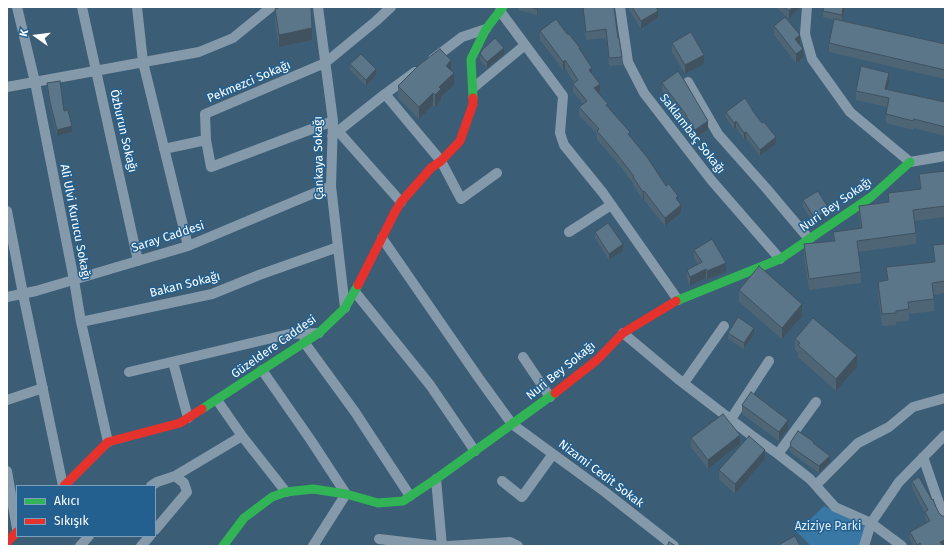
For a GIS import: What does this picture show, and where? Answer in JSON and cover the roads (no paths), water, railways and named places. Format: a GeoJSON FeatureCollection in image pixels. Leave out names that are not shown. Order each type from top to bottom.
{"type":"FeatureCollection","features":[{"type":"Feature","properties":{"kind":"street","name":"Ali Ulvi Kurucu Sokağı"},"geometry":{"type":"LineString","coordinates":[[17,7],[35,82],[81,322],[108,442]]}},
{"type":"Feature","properties":{"kind":"street","name":"Özburun Sokağı"},"geometry":{"type":"LineString","coordinates":[[82,7],[138,261]]}},
{"type":"Feature","properties":{"kind":"street"},"geometry":{"type":"LineString","coordinates":[[137,7],[143,62],[188,246]]}},
{"type":"Feature","properties":{"kind":"street"},"geometry":{"type":"LineString","coordinates":[[7,87],[199,52],[233,38],[271,7]]}},
{"type":"Feature","properties":{"kind":"street","name":"Çankaya Sokağı"},"geometry":{"type":"LineString","coordinates":[[318,7],[335,134],[331,186],[345,308]]}},
{"type":"Feature","properties":{"kind":"street","name":"Pekmezci Sokağı"},"geometry":{"type":"LineString","coordinates":[[333,121],[212,167],[206,140],[205,114],[326,63],[391,7]]}},
{"type":"Feature","properties":{"kind":"street","name":"Saklambaç Sokağı"},"geometry":{"type":"LineString","coordinates":[[620,7],[628,62],[644,92],[712,181],[780,259]]}},
{"type":"Feature","properties":{"kind":"street"},"geometry":{"type":"LineString","coordinates":[[807,7],[805,34],[812,59],[850,112],[910,162],[945,156]]}},
{"type":"Feature","properties":{"kind":"street"},"geometry":{"type":"LineString","coordinates":[[501,9],[525,46],[563,96],[560,133],[564,145],[603,193],[678,300]]}},
{"type":"Feature","properties":{"kind":"street","name":"Güzeldere Caddesi"},"geometry":{"type":"LineString","coordinates":[[108,442],[180,423],[319,333],[345,308],[355,292],[401,202],[431,168],[441,161],[460,141],[473,104],[472,59],[486,29],[501,9]]}},
{"type":"Feature","properties":{"kind":"street"},"geometry":{"type":"LineString","coordinates":[[401,202],[335,134],[385,94],[462,37],[486,29]]}},
{"type":"Feature","properties":{"kind":"street"},"geometry":{"type":"LineString","coordinates":[[473,88],[525,46]]}},
{"type":"Feature","properties":{"kind":"street"},"geometry":{"type":"LineString","coordinates":[[688,82],[718,134],[809,239]]}},
{"type":"Feature","properties":{"kind":"street"},"geometry":{"type":"LineString","coordinates":[[385,94],[441,161],[461,199],[497,173]]}},
{"type":"Feature","properties":{"kind":"street"},"geometry":{"type":"LineString","coordinates":[[164,149],[206,140]]}},
{"type":"Feature","properties":{"kind":"street","name":"Nuri Bey Sokağı"},"geometry":{"type":"LineString","coordinates":[[223,546],[244,518],[272,497],[286,492],[313,489],[346,494],[378,503],[403,501],[550,397],[597,360],[624,333],[678,300],[780,259],[871,198],[910,162]]}},
{"type":"Feature","properties":{"kind":"street","name":"Saray Caddesi"},"geometry":{"type":"LineString","coordinates":[[7,297],[36,291],[188,246],[331,186]]}},
{"type":"Feature","properties":{"kind":"street"},"geometry":{"type":"LineString","coordinates":[[569,232],[611,205]]}},
{"type":"Feature","properties":{"kind":"street"},"geometry":{"type":"LineString","coordinates":[[7,212],[64,485]]}},
{"type":"Feature","properties":{"kind":"street","name":"Nizami Cedit Sokak"},"geometry":{"type":"LineString","coordinates":[[382,238],[512,424],[605,492],[674,546]]}},
{"type":"Feature","properties":{"kind":"street","name":"Bakan Sokağı"},"geometry":{"type":"LineString","coordinates":[[81,322],[212,294],[259,275],[338,247]]}},
{"type":"Feature","properties":{"kind":"street"},"geometry":{"type":"LineString","coordinates":[[355,292],[430,385],[475,451]]}},
{"type":"Feature","properties":{"kind":"street"},"geometry":{"type":"LineString","coordinates":[[684,383],[724,326]]}},
{"type":"Feature","properties":{"kind":"street"},"geometry":{"type":"LineString","coordinates":[[129,372],[288,334],[319,333]]}},
{"type":"Feature","properties":{"kind":"street"},"geometry":{"type":"LineString","coordinates":[[624,333],[684,383],[810,478],[835,507],[871,523],[902,546]]}},
{"type":"Feature","properties":{"kind":"street"},"geometry":{"type":"LineString","coordinates":[[304,342],[355,412],[410,496]]}},
{"type":"Feature","properties":{"kind":"street"},"geometry":{"type":"LineString","coordinates":[[523,358],[550,397]]}},
{"type":"Feature","properties":{"kind":"street"},"geometry":{"type":"LineString","coordinates":[[173,362],[188,418]]}},
{"type":"Feature","properties":{"kind":"street"},"geometry":{"type":"LineString","coordinates":[[731,419],[769,362]]}},
{"type":"Feature","properties":{"kind":"street"},"geometry":{"type":"LineString","coordinates":[[262,370],[346,494],[313,546]]}},
{"type":"Feature","properties":{"kind":"street"},"geometry":{"type":"LineString","coordinates":[[7,400],[43,388]]}},
{"type":"Feature","properties":{"kind":"street"},"geometry":{"type":"LineString","coordinates":[[816,485],[858,442],[889,427],[914,407],[945,398]]}},
{"type":"Feature","properties":{"kind":"street"},"geometry":{"type":"LineString","coordinates":[[217,400],[242,436],[286,492]]}},
{"type":"Feature","properties":{"kind":"street"},"geometry":{"type":"LineString","coordinates":[[778,454],[816,402]]}},
{"type":"Feature","properties":{"kind":"street"},"geometry":{"type":"LineString","coordinates":[[864,546],[871,523],[899,482],[945,435]]}},
{"type":"Feature","properties":{"kind":"street"},"geometry":{"type":"LineString","coordinates":[[152,485],[175,476],[242,436]]}},
{"type":"Feature","properties":{"kind":"street"},"geometry":{"type":"LineString","coordinates":[[65,485],[108,442]]}},
{"type":"Feature","properties":{"kind":"street"},"geometry":{"type":"LineString","coordinates":[[502,481],[522,497],[553,454]]}},
{"type":"Feature","properties":{"kind":"street"},"geometry":{"type":"LineString","coordinates":[[923,457],[944,514]]}},
{"type":"Feature","properties":{"kind":"street"},"geometry":{"type":"LineString","coordinates":[[7,471],[16,523]]}},
{"type":"Feature","properties":{"kind":"street"},"geometry":{"type":"LineString","coordinates":[[156,529],[187,492],[184,483],[175,476]]}},
{"type":"Feature","properties":{"kind":"street"},"geometry":{"type":"LineString","coordinates":[[379,539],[441,546],[436,479]]}},
{"type":"Feature","properties":{"kind":"street"},"geometry":{"type":"LineString","coordinates":[[7,542],[16,533]]}},
{"type":"Feature","properties":{"kind":"street"},"geometry":{"type":"LineString","coordinates":[[80,546],[88,537]]}},
{"type":"Feature","properties":{"kind":"street"},"geometry":{"type":"LineString","coordinates":[[141,546],[149,537]]}},
{"type":"Feature","properties":{"kind":"street"},"geometry":{"type":"LineString","coordinates":[[448,546],[510,542],[518,546]]}},
{"type":"Feature","properties":{"kind":"park label","name":"Aziziye Parki"},"geometry":{"type":"Point","coordinates":[828,527]}}]}
